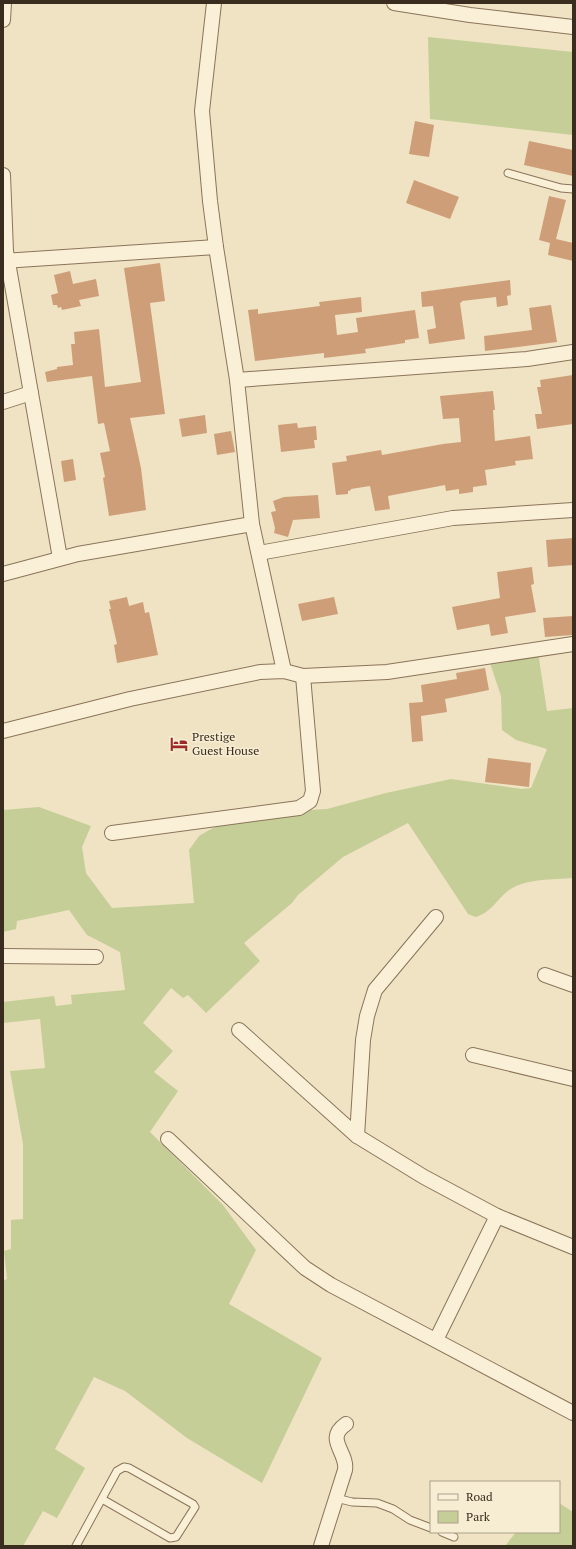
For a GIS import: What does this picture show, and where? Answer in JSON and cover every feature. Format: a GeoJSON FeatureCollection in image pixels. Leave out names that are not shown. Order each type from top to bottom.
{"type":"FeatureCollection","features":[{"type":"Feature","properties":{"kind":"street"},"geometry":{"type":"LineString","coordinates":[[3,20],[4,3]]}},
{"type":"Feature","properties":{"kind":"street"},"geometry":{"type":"LineString","coordinates":[[214,3],[202,111],[216,247],[237,380],[252,524],[284,671]]}},
{"type":"Feature","properties":{"kind":"street"},"geometry":{"type":"LineString","coordinates":[[394,3],[470,16],[573,27]]}},
{"type":"Feature","properties":{"kind":"street"},"geometry":{"type":"LineString","coordinates":[[3,175],[6,251],[5,261],[31,393],[60,558]]}},
{"type":"Feature","properties":{"kind":"street"},"geometry":{"type":"LineString","coordinates":[[5,261],[216,247]]}},
{"type":"Feature","properties":{"kind":"street"},"geometry":{"type":"LineString","coordinates":[[237,380],[527,359],[573,352]]}},
{"type":"Feature","properties":{"kind":"street"},"geometry":{"type":"LineString","coordinates":[[3,402],[31,393]]}},
{"type":"Feature","properties":{"kind":"street"},"geometry":{"type":"LineString","coordinates":[[259,553],[453,518],[573,510]]}},
{"type":"Feature","properties":{"kind":"street"},"geometry":{"type":"LineString","coordinates":[[3,574],[78,554],[252,524]]}},
{"type":"Feature","properties":{"kind":"street"},"geometry":{"type":"LineString","coordinates":[[3,731],[130,699],[260,672],[284,671],[303,676],[387,672],[573,644]]}},
{"type":"Feature","properties":{"kind":"street"},"geometry":{"type":"LineString","coordinates":[[112,833],[298,808],[310,800],[313,791],[303,676]]}},
{"type":"Feature","properties":{"kind":"street"},"geometry":{"type":"LineString","coordinates":[[357,1136],[363,1040],[367,1016],[374,990],[436,917]]}},
{"type":"Feature","properties":{"kind":"street"},"geometry":{"type":"LineString","coordinates":[[3,956],[96,957]]}},
{"type":"Feature","properties":{"kind":"street"},"geometry":{"type":"LineString","coordinates":[[545,975],[573,985]]}},
{"type":"Feature","properties":{"kind":"street"},"geometry":{"type":"LineString","coordinates":[[239,1030],[357,1136],[424,1177],[497,1216],[572,1243]]}},
{"type":"Feature","properties":{"kind":"street"},"geometry":{"type":"LineString","coordinates":[[473,1055],[573,1079]]}},
{"type":"Feature","properties":{"kind":"street"},"geometry":{"type":"LineString","coordinates":[[168,1139],[305,1268],[331,1285],[573,1413]]}},
{"type":"Feature","properties":{"kind":"street"},"geometry":{"type":"LineString","coordinates":[[436,1340],[497,1216]]}},
{"type":"Feature","properties":{"kind":"street"},"geometry":{"type":"LineString","coordinates":[[321,1546],[346,1463],[338,1448],[337,1436],[340,1428],[346,1424]]}},
{"type":"Feature","properties":{"kind":"lane"},"geometry":{"type":"LineString","coordinates":[[508,173],[561,188],[573,189]]}},
{"type":"Feature","properties":{"kind":"lane"},"geometry":{"type":"LineString","coordinates":[[76,1546],[117,1471],[124,1467],[129,1468],[193,1504],[195,1507],[176,1537],[170,1538],[102,1499]]}},
{"type":"Feature","properties":{"kind":"lane"},"geometry":{"type":"LineString","coordinates":[[336,1498],[352,1502],[377,1503],[393,1509],[410,1520],[430,1528]]}},
{"type":"Feature","properties":{"kind":"lane"},"geometry":{"type":"LineString","coordinates":[[444,1533],[454,1537]]}},
{"type":"Feature","properties":{"kind":"green space"},"geometry":{"type":"Polygon","coordinates":[[[428,37],[573,52],[573,135],[430,119],[428,37]]]}},
{"type":"Feature","properties":{"kind":"green space"},"geometry":{"type":"Polygon","coordinates":[[[538,652],[547,711],[573,708],[573,878],[532,881],[516,886],[509,890],[486,912],[476,917],[468,914],[408,823],[343,857],[298,895],[292,903],[244,943],[260,961],[206,1013],[188,995],[183,998],[171,988],[143,1023],[173,1051],[154,1072],[178,1091],[150,1132],[223,1205],[256,1250],[229,1304],[322,1358],[262,1483],[187,1438],[125,1391],[94,1377],[55,1449],[85,1468],[57,1518],[43,1511],[23,1546],[3,1546],[3,1281],[7,1279],[4,1251],[11,1249],[11,1220],[23,1219],[23,1144],[10,1071],[45,1068],[40,1019],[3,1023],[3,1002],[54,996],[56,1006],[72,1004],[71,995],[125,990],[120,952],[87,935],[69,910],[17,921],[16,929],[3,932],[3,810],[39,807],[91,826],[82,847],[86,873],[112,908],[194,903],[189,850],[199,836],[218,825],[309,810],[327,809],[386,793],[451,779],[522,789],[531,788],[547,749],[516,740],[502,730],[501,696],[490,663],[538,652]]]}},
{"type":"Feature","properties":{"kind":"green space"},"geometry":{"type":"Polygon","coordinates":[[[560,1504],[573,1512],[573,1546],[505,1546],[515,1533],[560,1533],[560,1504]]]}},
{"type":"Feature","properties":{"kind":"building"},"geometry":{"type":"Polygon","coordinates":[[[415,121],[434,125],[429,157],[409,154],[415,121]]]}},
{"type":"Feature","properties":{"kind":"building"},"geometry":{"type":"Polygon","coordinates":[[[529,141],[573,150],[573,176],[524,165],[529,141]]]}},
{"type":"Feature","properties":{"kind":"building"},"geometry":{"type":"Polygon","coordinates":[[[414,180],[459,197],[450,219],[406,203],[414,180]]]}},
{"type":"Feature","properties":{"kind":"building"},"geometry":{"type":"Polygon","coordinates":[[[549,196],[566,200],[556,239],[573,243],[573,261],[548,255],[550,243],[539,240],[549,196]]]}},
{"type":"Feature","properties":{"kind":"building"},"geometry":{"type":"Polygon","coordinates":[[[160,263],[165,301],[150,303],[165,414],[130,418],[141,468],[146,510],[109,516],[103,478],[105,477],[100,453],[110,451],[104,423],[98,424],[92,376],[47,382],[45,372],[57,369],[57,367],[73,365],[71,344],[75,344],[74,332],[99,329],[105,387],[141,382],[124,268],[160,263]]]}},
{"type":"Feature","properties":{"kind":"building"},"geometry":{"type":"Polygon","coordinates":[[[70,271],[73,284],[96,279],[99,296],[79,300],[81,306],[62,310],[61,307],[58,308],[57,305],[53,305],[51,295],[58,293],[54,275],[70,271]]]}},
{"type":"Feature","properties":{"kind":"building"},"geometry":{"type":"Polygon","coordinates":[[[510,280],[511,295],[507,296],[508,305],[497,307],[496,297],[462,301],[460,303],[465,339],[429,344],[427,330],[436,328],[433,306],[422,307],[421,292],[510,280]]]}},
{"type":"Feature","properties":{"kind":"building"},"geometry":{"type":"Polygon","coordinates":[[[361,297],[362,312],[335,315],[337,335],[358,332],[356,318],[415,310],[419,338],[405,340],[405,343],[365,349],[366,353],[324,358],[324,353],[255,361],[248,310],[258,309],[258,314],[320,306],[319,302],[361,297]]]}},
{"type":"Feature","properties":{"kind":"building"},"geometry":{"type":"Polygon","coordinates":[[[551,305],[557,342],[485,351],[484,336],[532,330],[529,308],[551,305]]]}},
{"type":"Feature","properties":{"kind":"building"},"geometry":{"type":"Polygon","coordinates":[[[573,375],[573,424],[537,429],[535,414],[542,414],[537,387],[541,387],[540,380],[573,375]]]}},
{"type":"Feature","properties":{"kind":"building"},"geometry":{"type":"Polygon","coordinates":[[[493,391],[495,410],[493,410],[495,441],[530,436],[533,459],[515,461],[516,465],[485,470],[487,485],[473,487],[473,492],[459,494],[459,489],[446,491],[445,485],[388,496],[390,509],[375,511],[370,486],[351,489],[348,491],[348,494],[336,495],[332,463],[347,461],[346,456],[381,450],[382,455],[461,442],[459,418],[443,419],[440,396],[493,391]]]}},
{"type":"Feature","properties":{"kind":"building"},"geometry":{"type":"Polygon","coordinates":[[[205,415],[207,433],[182,437],[179,419],[205,415]]]}},
{"type":"Feature","properties":{"kind":"building"},"geometry":{"type":"Polygon","coordinates":[[[297,423],[298,428],[316,426],[317,440],[314,440],[315,448],[281,452],[278,425],[297,423]]]}},
{"type":"Feature","properties":{"kind":"building"},"geometry":{"type":"Polygon","coordinates":[[[231,431],[235,452],[217,455],[214,434],[231,431]]]}},
{"type":"Feature","properties":{"kind":"building"},"geometry":{"type":"Polygon","coordinates":[[[73,459],[76,480],[64,482],[61,461],[73,459]]]}},
{"type":"Feature","properties":{"kind":"building"},"geometry":{"type":"Polygon","coordinates":[[[318,495],[320,518],[293,520],[288,537],[274,533],[275,528],[271,512],[276,511],[273,501],[284,497],[318,495]]]}},
{"type":"Feature","properties":{"kind":"building"},"geometry":{"type":"Polygon","coordinates":[[[573,538],[573,565],[548,567],[546,540],[573,538]]]}},
{"type":"Feature","properties":{"kind":"building"},"geometry":{"type":"Polygon","coordinates":[[[532,567],[534,584],[531,585],[536,612],[505,617],[508,633],[491,636],[489,624],[457,630],[452,607],[500,598],[497,572],[532,567]]]}},
{"type":"Feature","properties":{"kind":"building"},"geometry":{"type":"Polygon","coordinates":[[[127,597],[129,606],[143,602],[145,613],[149,612],[158,655],[117,663],[114,645],[117,644],[109,609],[111,609],[109,601],[127,597]]]}},
{"type":"Feature","properties":{"kind":"building"},"geometry":{"type":"Polygon","coordinates":[[[334,597],[338,614],[302,621],[298,604],[334,597]]]}},
{"type":"Feature","properties":{"kind":"building"},"geometry":{"type":"Polygon","coordinates":[[[573,616],[573,635],[545,637],[543,618],[573,616]]]}},
{"type":"Feature","properties":{"kind":"building"},"geometry":{"type":"Polygon","coordinates":[[[485,668],[489,690],[445,699],[447,712],[421,716],[423,741],[412,742],[409,703],[423,702],[421,685],[457,679],[456,673],[485,668]]]}},
{"type":"Feature","properties":{"kind":"building"},"geometry":{"type":"Polygon","coordinates":[[[488,758],[531,763],[529,787],[485,782],[488,758]]]}},
{"type":"Feature","properties":{"kind":"place","name":"Prestige Guest House"},"geometry":{"type":"Point","coordinates":[179,744]}}]}
